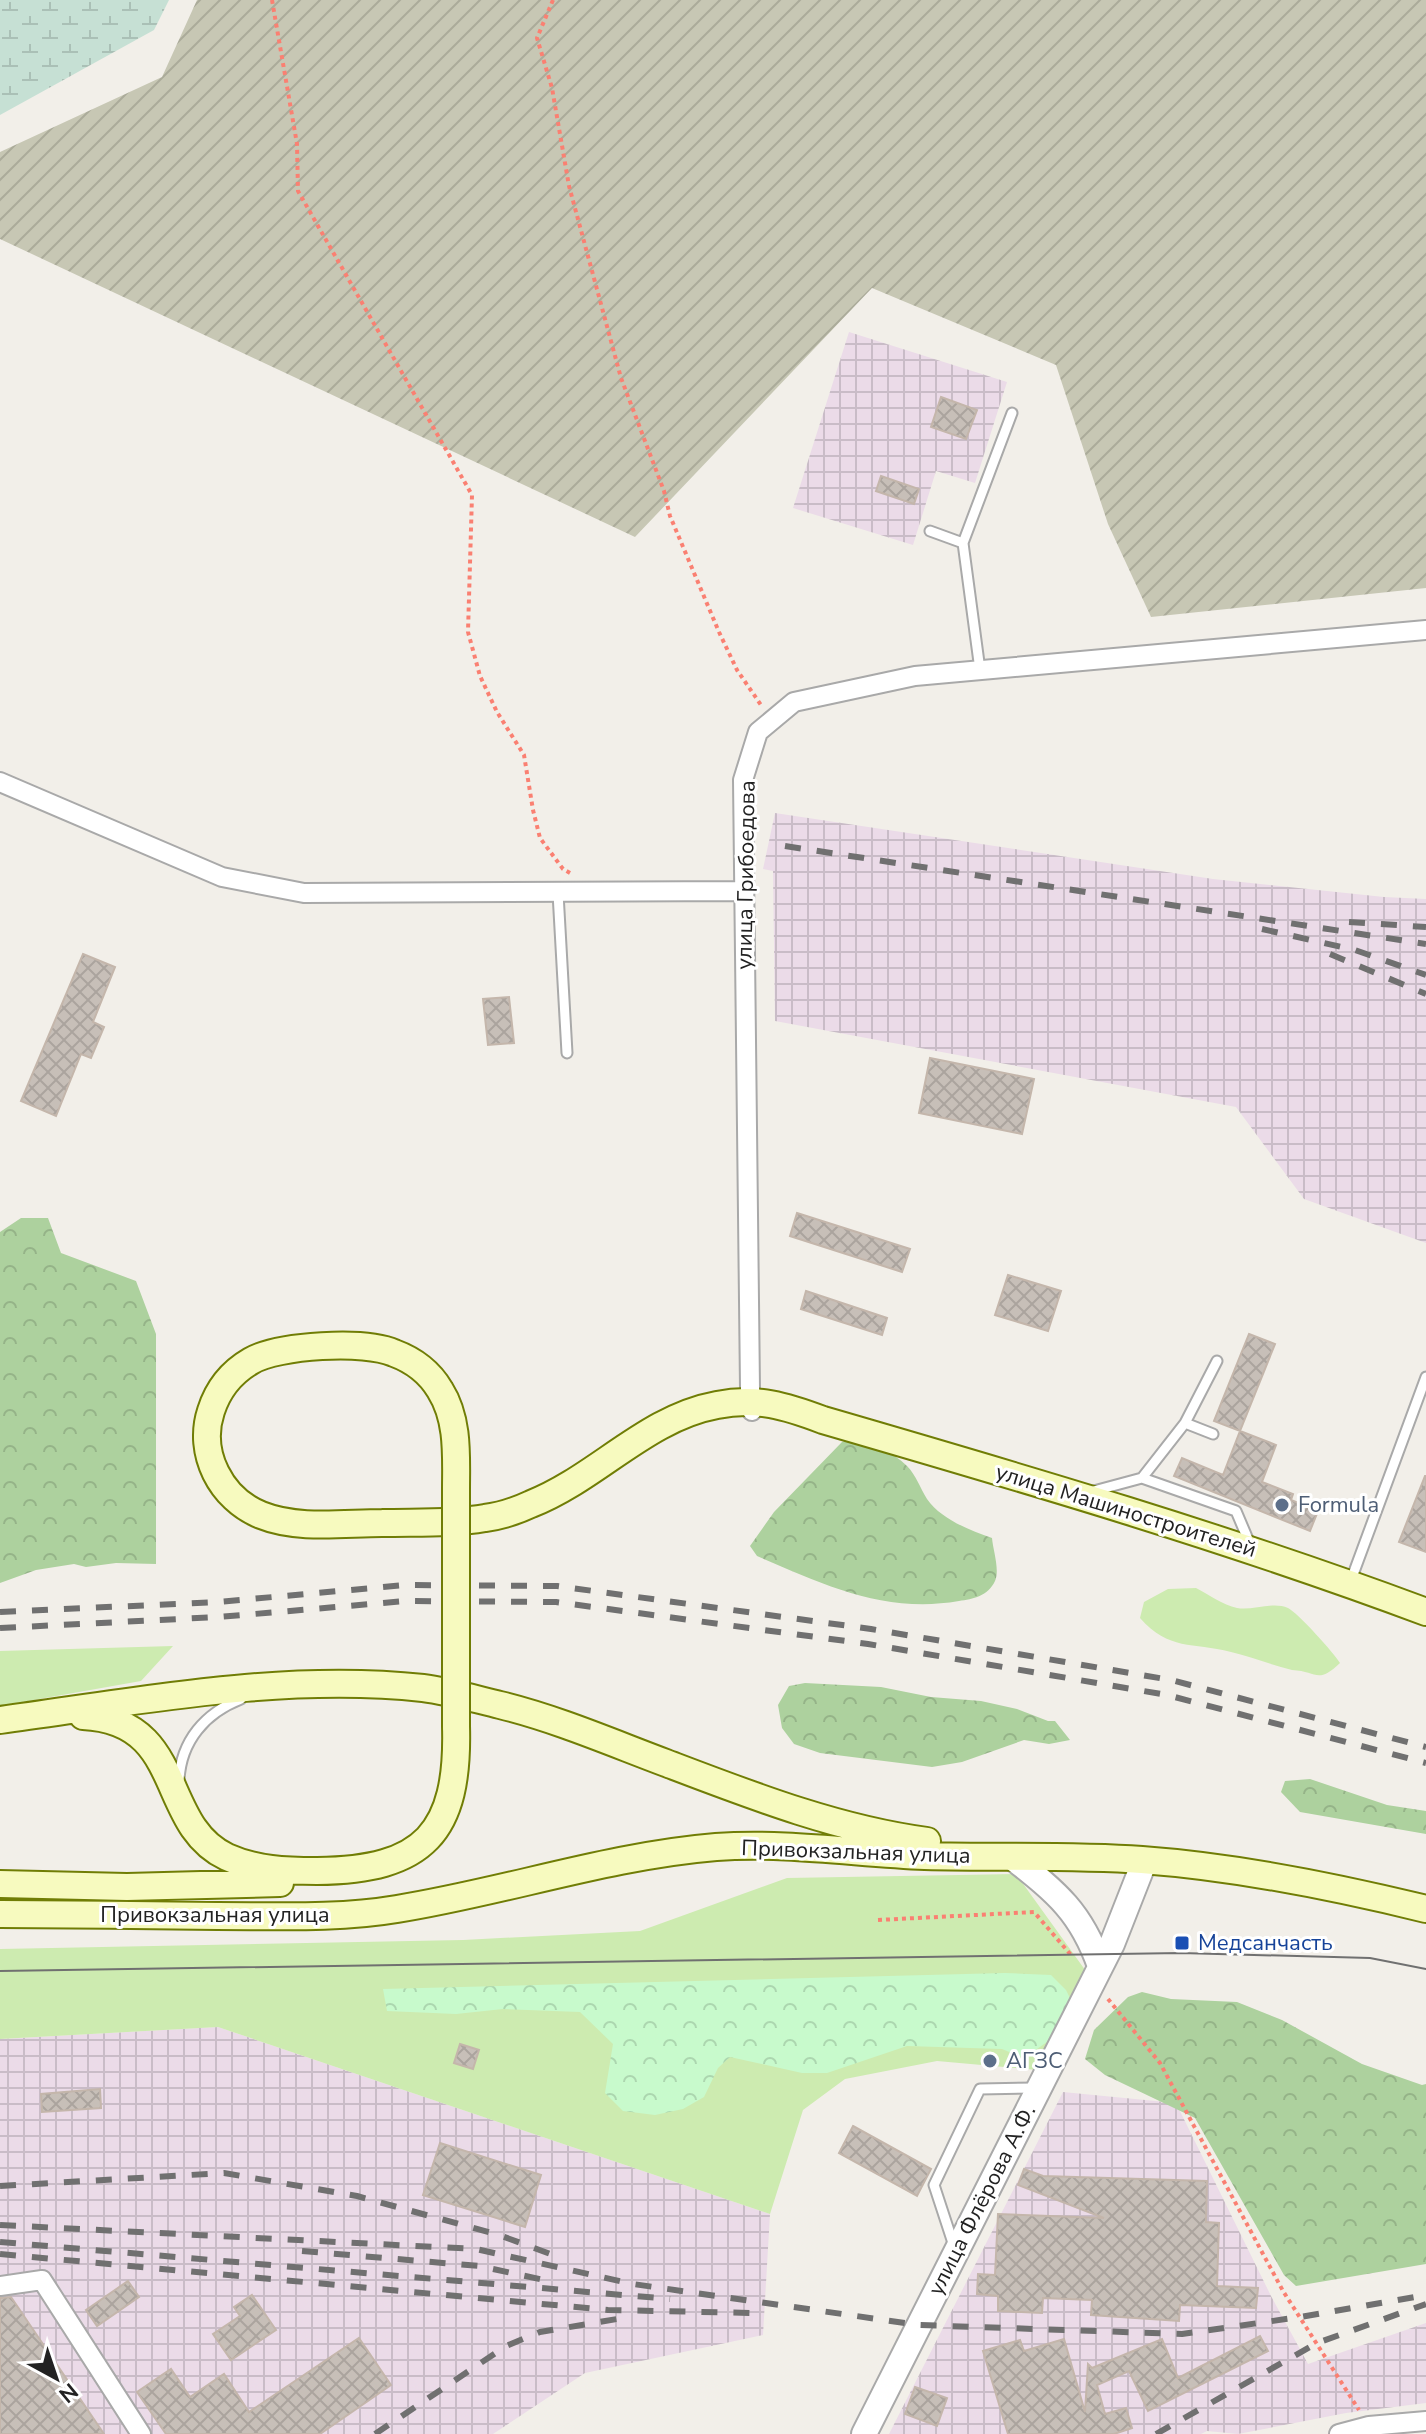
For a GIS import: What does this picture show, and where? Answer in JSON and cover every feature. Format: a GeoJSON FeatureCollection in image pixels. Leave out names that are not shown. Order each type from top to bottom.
{"type":"FeatureCollection","features":[{"type":"Feature","properties":{"kind":"main road","name":"улица Машиностроителей"},"geometry":{"type":"LineString","coordinates":[[462,1726],[462,1490],[466,1426],[458,1397],[433,1362],[397,1341],[380,1336],[329,1334],[261,1343],[229,1362],[217,1374],[199,1408],[195,1425],[197,1459],[203,1476],[222,1503],[258,1527],[314,1536],[437,1534],[502,1527],[567,1500],[669,1434],[693,1423],[752,1408],[823,1420],[1080,1495],[1349,1583],[1426,1612]]}},
{"type":"Feature","properties":{"kind":"main road"},"geometry":{"type":"LineString","coordinates":[[0,1720],[270,1687],[369,1685],[440,1692],[501,1705],[577,1727],[665,1763],[869,1831],[1073,1856]]}},
{"type":"Feature","properties":{"kind":"main road"},"geometry":{"type":"LineString","coordinates":[[31,1716],[88,1716],[112,1720],[135,1732],[154,1750],[167,1770],[190,1825],[208,1845],[227,1857],[261,1869],[340,1870],[375,1866],[417,1849],[440,1823],[453,1787],[462,1726]]}},
{"type":"Feature","properties":{"kind":"main road"},"geometry":{"type":"LineString","coordinates":[[0,1884],[127,1887],[341,1882],[368,1880],[400,1871],[424,1859],[434,1850],[457,1816],[467,1776],[462,1726]]}},
{"type":"Feature","properties":{"kind":"main road","name":"Привокзальная улица"},"geometry":{"type":"LineString","coordinates":[[0,1914],[352,1915],[397,1910],[610,1862],[717,1847],[817,1846],[919,1856],[1073,1856],[1145,1860],[1240,1870],[1319,1884],[1426,1909]]}},
{"type":"Feature","properties":{"kind":"street","name":"улица Грибоедова"},"geometry":{"type":"LineString","coordinates":[[752,1408],[743,780],[758,732],[794,702],[915,676],[1426,630]]}},
{"type":"Feature","properties":{"kind":"street"},"geometry":{"type":"LineString","coordinates":[[0,782],[222,877],[304,893],[743,891]]}},
{"type":"Feature","properties":{"kind":"street"},"geometry":{"type":"LineString","coordinates":[[1013,1858],[1057,1892],[1093,1944],[1097,1973]]}},
{"type":"Feature","properties":{"kind":"street","name":"улица Флёрова А.Ф."},"geometry":{"type":"LineString","coordinates":[[864,2434],[1097,1973],[1145,1860]]}},
{"type":"Feature","properties":{"kind":"street"},"geometry":{"type":"LineString","coordinates":[[0,2286],[42,2280],[141,2434]]}},
{"type":"Feature","properties":{"kind":"street"},"geometry":{"type":"LineString","coordinates":[[1339,2434],[1369,2426],[1426,2421]]}},
{"type":"Feature","properties":{"kind":"lane"},"geometry":{"type":"LineString","coordinates":[[980,670],[963,543],[1012,413]]}},
{"type":"Feature","properties":{"kind":"lane"},"geometry":{"type":"LineString","coordinates":[[930,531],[963,543]]}},
{"type":"Feature","properties":{"kind":"lane"},"geometry":{"type":"LineString","coordinates":[[558,893],[567,1053]]}},
{"type":"Feature","properties":{"kind":"lane"},"geometry":{"type":"LineString","coordinates":[[1142,1478],[1185,1423],[1217,1361]]}},
{"type":"Feature","properties":{"kind":"lane"},"geometry":{"type":"LineString","coordinates":[[1349,1583],[1426,1377]]}},
{"type":"Feature","properties":{"kind":"lane"},"geometry":{"type":"LineString","coordinates":[[1185,1423],[1213,1434]]}},
{"type":"Feature","properties":{"kind":"lane"},"geometry":{"type":"LineString","coordinates":[[1080,1495],[1142,1478],[1236,1511],[1253,1551]]}},
{"type":"Feature","properties":{"kind":"lane"},"geometry":{"type":"LineString","coordinates":[[178,1797],[180,1765],[186,1744],[195,1732],[207,1718],[232,1702],[270,1687]]}},
{"type":"Feature","properties":{"kind":"lane"},"geometry":{"type":"LineString","coordinates":[[956,2252],[934,2185],[980,2089],[1039,2087]]}},
{"type":"Feature","properties":{"kind":"path"},"geometry":{"type":"LineString","coordinates":[[272,0],[297,144],[298,191],[472,495],[468,632],[480,676],[497,712],[524,755],[540,838],[563,869],[598,893]]}},
{"type":"Feature","properties":{"kind":"path"},"geometry":{"type":"LineString","coordinates":[[553,0],[537,38],[552,88],[569,186],[621,378],[664,491],[670,516],[719,632],[737,670],[772,720]]}},
{"type":"Feature","properties":{"kind":"path"},"geometry":{"type":"LineString","coordinates":[[878,1920],[1034,1912],[1097,1973],[1160,2063],[1283,2291],[1369,2426]]}},
{"type":"Feature","properties":{"kind":"shaded area"},"geometry":{"type":"Polygon","coordinates":[[[197,0],[1426,0],[1426,588],[1151,617],[1108,524],[1056,365],[872,288],[635,537],[0,239],[0,152],[162,77],[197,0]]]}},
{"type":"Feature","properties":{"kind":"shaded area"},"geometry":{"type":"Polygon","coordinates":[[[849,332],[1007,382],[975,483],[936,471],[913,545],[793,508],[849,332]]]}},
{"type":"Feature","properties":{"kind":"shaded area"},"geometry":{"type":"Polygon","coordinates":[[[775,813],[1213,879],[1426,899],[1426,1243],[1304,1199],[1236,1107],[775,1021],[773,871],[763,869],[775,813]]]}},
{"type":"Feature","properties":{"kind":"shaded area"},"geometry":{"type":"Polygon","coordinates":[[[218,2027],[770,2214],[763,2335],[585,2373],[493,2434],[0,2434],[0,2039],[218,2027]]]}},
{"type":"Feature","properties":{"kind":"shaded area"},"geometry":{"type":"Polygon","coordinates":[[[1063,2092],[1176,2103],[1308,2364],[1426,2323],[1426,2403],[1346,2413],[1238,2434],[1207,2431],[1201,2434],[889,2434],[1063,2092]]]}},
{"type":"Feature","properties":{"kind":"green space"},"geometry":{"type":"Polygon","coordinates":[[[0,0],[169,0],[154,30],[0,115],[0,0]]]}},
{"type":"Feature","properties":{"kind":"green space"},"geometry":{"type":"Polygon","coordinates":[[[21,1218],[48,1218],[61,1253],[136,1281],[156,1334],[156,1564],[116,1563],[86,1567],[74,1564],[36,1570],[0,1583],[0,1232],[21,1218]]]}},
{"type":"Feature","properties":{"kind":"green space"},"geometry":{"type":"Polygon","coordinates":[[[857,1438],[902,1461],[927,1499],[948,1518],[992,1538],[997,1571],[995,1581],[988,1590],[970,1599],[931,1604],[880,1600],[830,1586],[757,1556],[750,1546],[774,1512],[842,1442],[857,1438]]]}},
{"type":"Feature","properties":{"kind":"green space"},"geometry":{"type":"Polygon","coordinates":[[[1196,1588],[1237,1608],[1276,1605],[1288,1608],[1316,1634],[1340,1663],[1321,1675],[1292,1670],[1231,1652],[1171,1641],[1140,1618],[1144,1602],[1168,1589],[1196,1588]]]}},
{"type":"Feature","properties":{"kind":"green space"},"geometry":{"type":"Polygon","coordinates":[[[173,1646],[141,1681],[0,1706],[0,1651],[173,1646]]]}},
{"type":"Feature","properties":{"kind":"green space"},"geometry":{"type":"Polygon","coordinates":[[[805,1683],[881,1687],[931,1697],[981,1701],[1055,1721],[1070,1740],[1049,1744],[1024,1740],[962,1762],[932,1767],[820,1753],[794,1744],[782,1728],[778,1705],[789,1686],[805,1683]]]}},
{"type":"Feature","properties":{"kind":"green space"},"geometry":{"type":"Polygon","coordinates":[[[1310,1779],[1387,1805],[1426,1811],[1426,1834],[1300,1812],[1281,1792],[1285,1781],[1310,1779]]]}},
{"type":"Feature","properties":{"kind":"green space"},"geometry":{"type":"Polygon","coordinates":[[[1016,1874],[1088,1974],[1037,2070],[937,2061],[845,2079],[803,2110],[770,2214],[218,2027],[0,2039],[0,1949],[463,1940],[640,1931],[787,1878],[1016,1874]]]}},
{"type":"Feature","properties":{"kind":"green space"},"geometry":{"type":"Polygon","coordinates":[[[1005,1973],[1051,1975],[1071,2000],[1057,2035],[1024,2058],[1002,2049],[907,2046],[827,2073],[802,2073],[730,2057],[718,2068],[704,2097],[683,2109],[655,2115],[623,2111],[605,2093],[613,2044],[580,2012],[503,2009],[456,2014],[387,2011],[383,1989],[1005,1973]]]}},
{"type":"Feature","properties":{"kind":"green space"},"geometry":{"type":"Polygon","coordinates":[[[1142,1992],[1171,1999],[1237,2002],[1282,2020],[1362,2064],[1426,2084],[1426,2264],[1296,2286],[1284,2275],[1195,2118],[1105,2075],[1085,2059],[1094,2030],[1128,1997],[1142,1992]]]}},
{"type":"Feature","properties":{"kind":"building"},"geometry":{"type":"Polygon","coordinates":[[[941,397],[977,410],[966,439],[931,427],[941,397]]]}},
{"type":"Feature","properties":{"kind":"building"},"geometry":{"type":"Polygon","coordinates":[[[881,476],[919,489],[914,504],[876,491],[881,476]]]}},
{"type":"Feature","properties":{"kind":"building"},"geometry":{"type":"Polygon","coordinates":[[[83,954],[115,967],[93,1022],[104,1027],[91,1058],[81,1054],[56,1116],[21,1101],[83,954]]]}},
{"type":"Feature","properties":{"kind":"building"},"geometry":{"type":"Polygon","coordinates":[[[509,997],[514,1043],[488,1045],[483,999],[509,997]]]}},
{"type":"Feature","properties":{"kind":"building"},"geometry":{"type":"Polygon","coordinates":[[[930,1058],[1034,1079],[1022,1134],[919,1113],[930,1058]]]}},
{"type":"Feature","properties":{"kind":"building"},"geometry":{"type":"Polygon","coordinates":[[[797,1213],[910,1249],[902,1272],[790,1236],[797,1213]]]}},
{"type":"Feature","properties":{"kind":"building"},"geometry":{"type":"Polygon","coordinates":[[[1008,1275],[1061,1291],[1048,1331],[995,1315],[1008,1275]]]}},
{"type":"Feature","properties":{"kind":"building"},"geometry":{"type":"Polygon","coordinates":[[[806,1291],[887,1318],[882,1335],[801,1309],[806,1291]]]}},
{"type":"Feature","properties":{"kind":"building"},"geometry":{"type":"Polygon","coordinates":[[[1249,1334],[1275,1344],[1240,1431],[1214,1421],[1249,1334]]]}},
{"type":"Feature","properties":{"kind":"building"},"geometry":{"type":"Polygon","coordinates":[[[1240,1431],[1276,1445],[1262,1482],[1293,1494],[1291,1500],[1318,1511],[1310,1531],[1174,1476],[1182,1458],[1223,1475],[1240,1431]]]}},
{"type":"Feature","properties":{"kind":"building"},"geometry":{"type":"Polygon","coordinates":[[[1426,1476],[1426,1552],[1399,1542],[1426,1476]]]}},
{"type":"Feature","properties":{"kind":"building"},"geometry":{"type":"Polygon","coordinates":[[[460,2044],[479,2050],[473,2069],[454,2063],[460,2044]]]}},
{"type":"Feature","properties":{"kind":"building"},"geometry":{"type":"Polygon","coordinates":[[[100,2089],[101,2108],[42,2112],[41,2094],[100,2089]]]}},
{"type":"Feature","properties":{"kind":"building"},"geometry":{"type":"Polygon","coordinates":[[[853,2126],[931,2169],[917,2196],[839,2153],[853,2126]]]}},
{"type":"Feature","properties":{"kind":"building"},"geometry":{"type":"Polygon","coordinates":[[[440,2143],[541,2175],[525,2227],[423,2195],[440,2143]]]}},
{"type":"Feature","properties":{"kind":"building"},"geometry":{"type":"Polygon","coordinates":[[[1024,2169],[1043,2176],[1207,2181],[1206,2222],[1219,2223],[1217,2286],[1258,2288],[1256,2308],[1180,2305],[1179,2321],[1091,2315],[1092,2300],[1043,2298],[1042,2313],[998,2311],[998,2296],[977,2294],[978,2274],[995,2275],[998,2214],[1104,2218],[1018,2185],[1024,2169]]]}},
{"type":"Feature","properties":{"kind":"building"},"geometry":{"type":"Polygon","coordinates":[[[128,2281],[139,2297],[97,2326],[86,2310],[128,2281]]]}},
{"type":"Feature","properties":{"kind":"building"},"geometry":{"type":"Polygon","coordinates":[[[252,2295],[276,2330],[231,2360],[213,2334],[240,2316],[234,2307],[252,2295]]]}},
{"type":"Feature","properties":{"kind":"building"},"geometry":{"type":"Polygon","coordinates":[[[11,2297],[104,2434],[0,2434],[0,2298],[11,2297]]]}},
{"type":"Feature","properties":{"kind":"building"},"geometry":{"type":"Polygon","coordinates":[[[1260,2336],[1268,2351],[1148,2411],[1129,2371],[1097,2385],[1105,2414],[1126,2408],[1132,2428],[1114,2434],[1008,2434],[983,2351],[1020,2340],[1024,2351],[1064,2339],[1085,2412],[1088,2364],[1092,2368],[1162,2339],[1178,2378],[1260,2336]]]}},
{"type":"Feature","properties":{"kind":"building"},"geometry":{"type":"Polygon","coordinates":[[[359,2338],[391,2385],[320,2434],[166,2434],[137,2392],[171,2369],[190,2397],[224,2374],[249,2412],[359,2338]]]}},
{"type":"Feature","properties":{"kind":"building"},"geometry":{"type":"Polygon","coordinates":[[[915,2387],[947,2398],[937,2426],[905,2414],[915,2387]]]}},
{"type":"Feature","properties":{"kind":"tram line"},"geometry":{"type":"LineString","coordinates":[[0,1971],[1181,1953],[1370,1958],[1426,1969]]}},
{"type":"Feature","properties":{"kind":"railway"},"geometry":{"type":"LineString","coordinates":[[785,846],[1426,944]]}},
{"type":"Feature","properties":{"kind":"railway"},"geometry":{"type":"LineString","coordinates":[[1349,922],[1426,927]]}},
{"type":"Feature","properties":{"kind":"railway"},"geometry":{"type":"LineString","coordinates":[[1262,929],[1355,950],[1426,975]]}},
{"type":"Feature","properties":{"kind":"railway"},"geometry":{"type":"LineString","coordinates":[[1330,954],[1426,994]]}},
{"type":"Feature","properties":{"kind":"railway"},"geometry":{"type":"LineString","coordinates":[[0,1612],[218,1602],[405,1585],[557,1586],[871,1629],[1171,1680],[1426,1747]]}},
{"type":"Feature","properties":{"kind":"railway"},"geometry":{"type":"LineString","coordinates":[[0,1628],[219,1617],[406,1601],[556,1602],[868,1644],[1167,1695],[1426,1763]]}},
{"type":"Feature","properties":{"kind":"railway"},"geometry":{"type":"LineString","coordinates":[[0,2186],[224,2173],[357,2196],[499,2235],[564,2259]]}},
{"type":"Feature","properties":{"kind":"railway"},"geometry":{"type":"LineString","coordinates":[[0,2225],[476,2249],[633,2284],[919,2325],[1182,2334],[1426,2295]]}},
{"type":"Feature","properties":{"kind":"railway"},"geometry":{"type":"LineString","coordinates":[[0,2242],[670,2299]]}},
{"type":"Feature","properties":{"kind":"railway"},"geometry":{"type":"LineString","coordinates":[[302,2251],[479,2266],[544,2280]]}},
{"type":"Feature","properties":{"kind":"railway"},"geometry":{"type":"LineString","coordinates":[[0,2254],[608,2310],[754,2313]]}},
{"type":"Feature","properties":{"kind":"railway"},"geometry":{"type":"LineString","coordinates":[[1156,2434],[1317,2343],[1426,2304]]}},
{"type":"Feature","properties":{"kind":"railway"},"geometry":{"type":"LineString","coordinates":[[375,2434],[506,2346],[540,2332],[623,2318]]}},
{"type":"Feature","properties":{"kind":"place","name":"Formula"},"geometry":{"type":"Point","coordinates":[1282,1505]}},
{"type":"Feature","properties":{"kind":"place","name":"Медсанчасть"},"geometry":{"type":"Point","coordinates":[1182,1943]}},
{"type":"Feature","properties":{"kind":"place","name":"АГЗС"},"geometry":{"type":"Point","coordinates":[990,2061]}}]}
